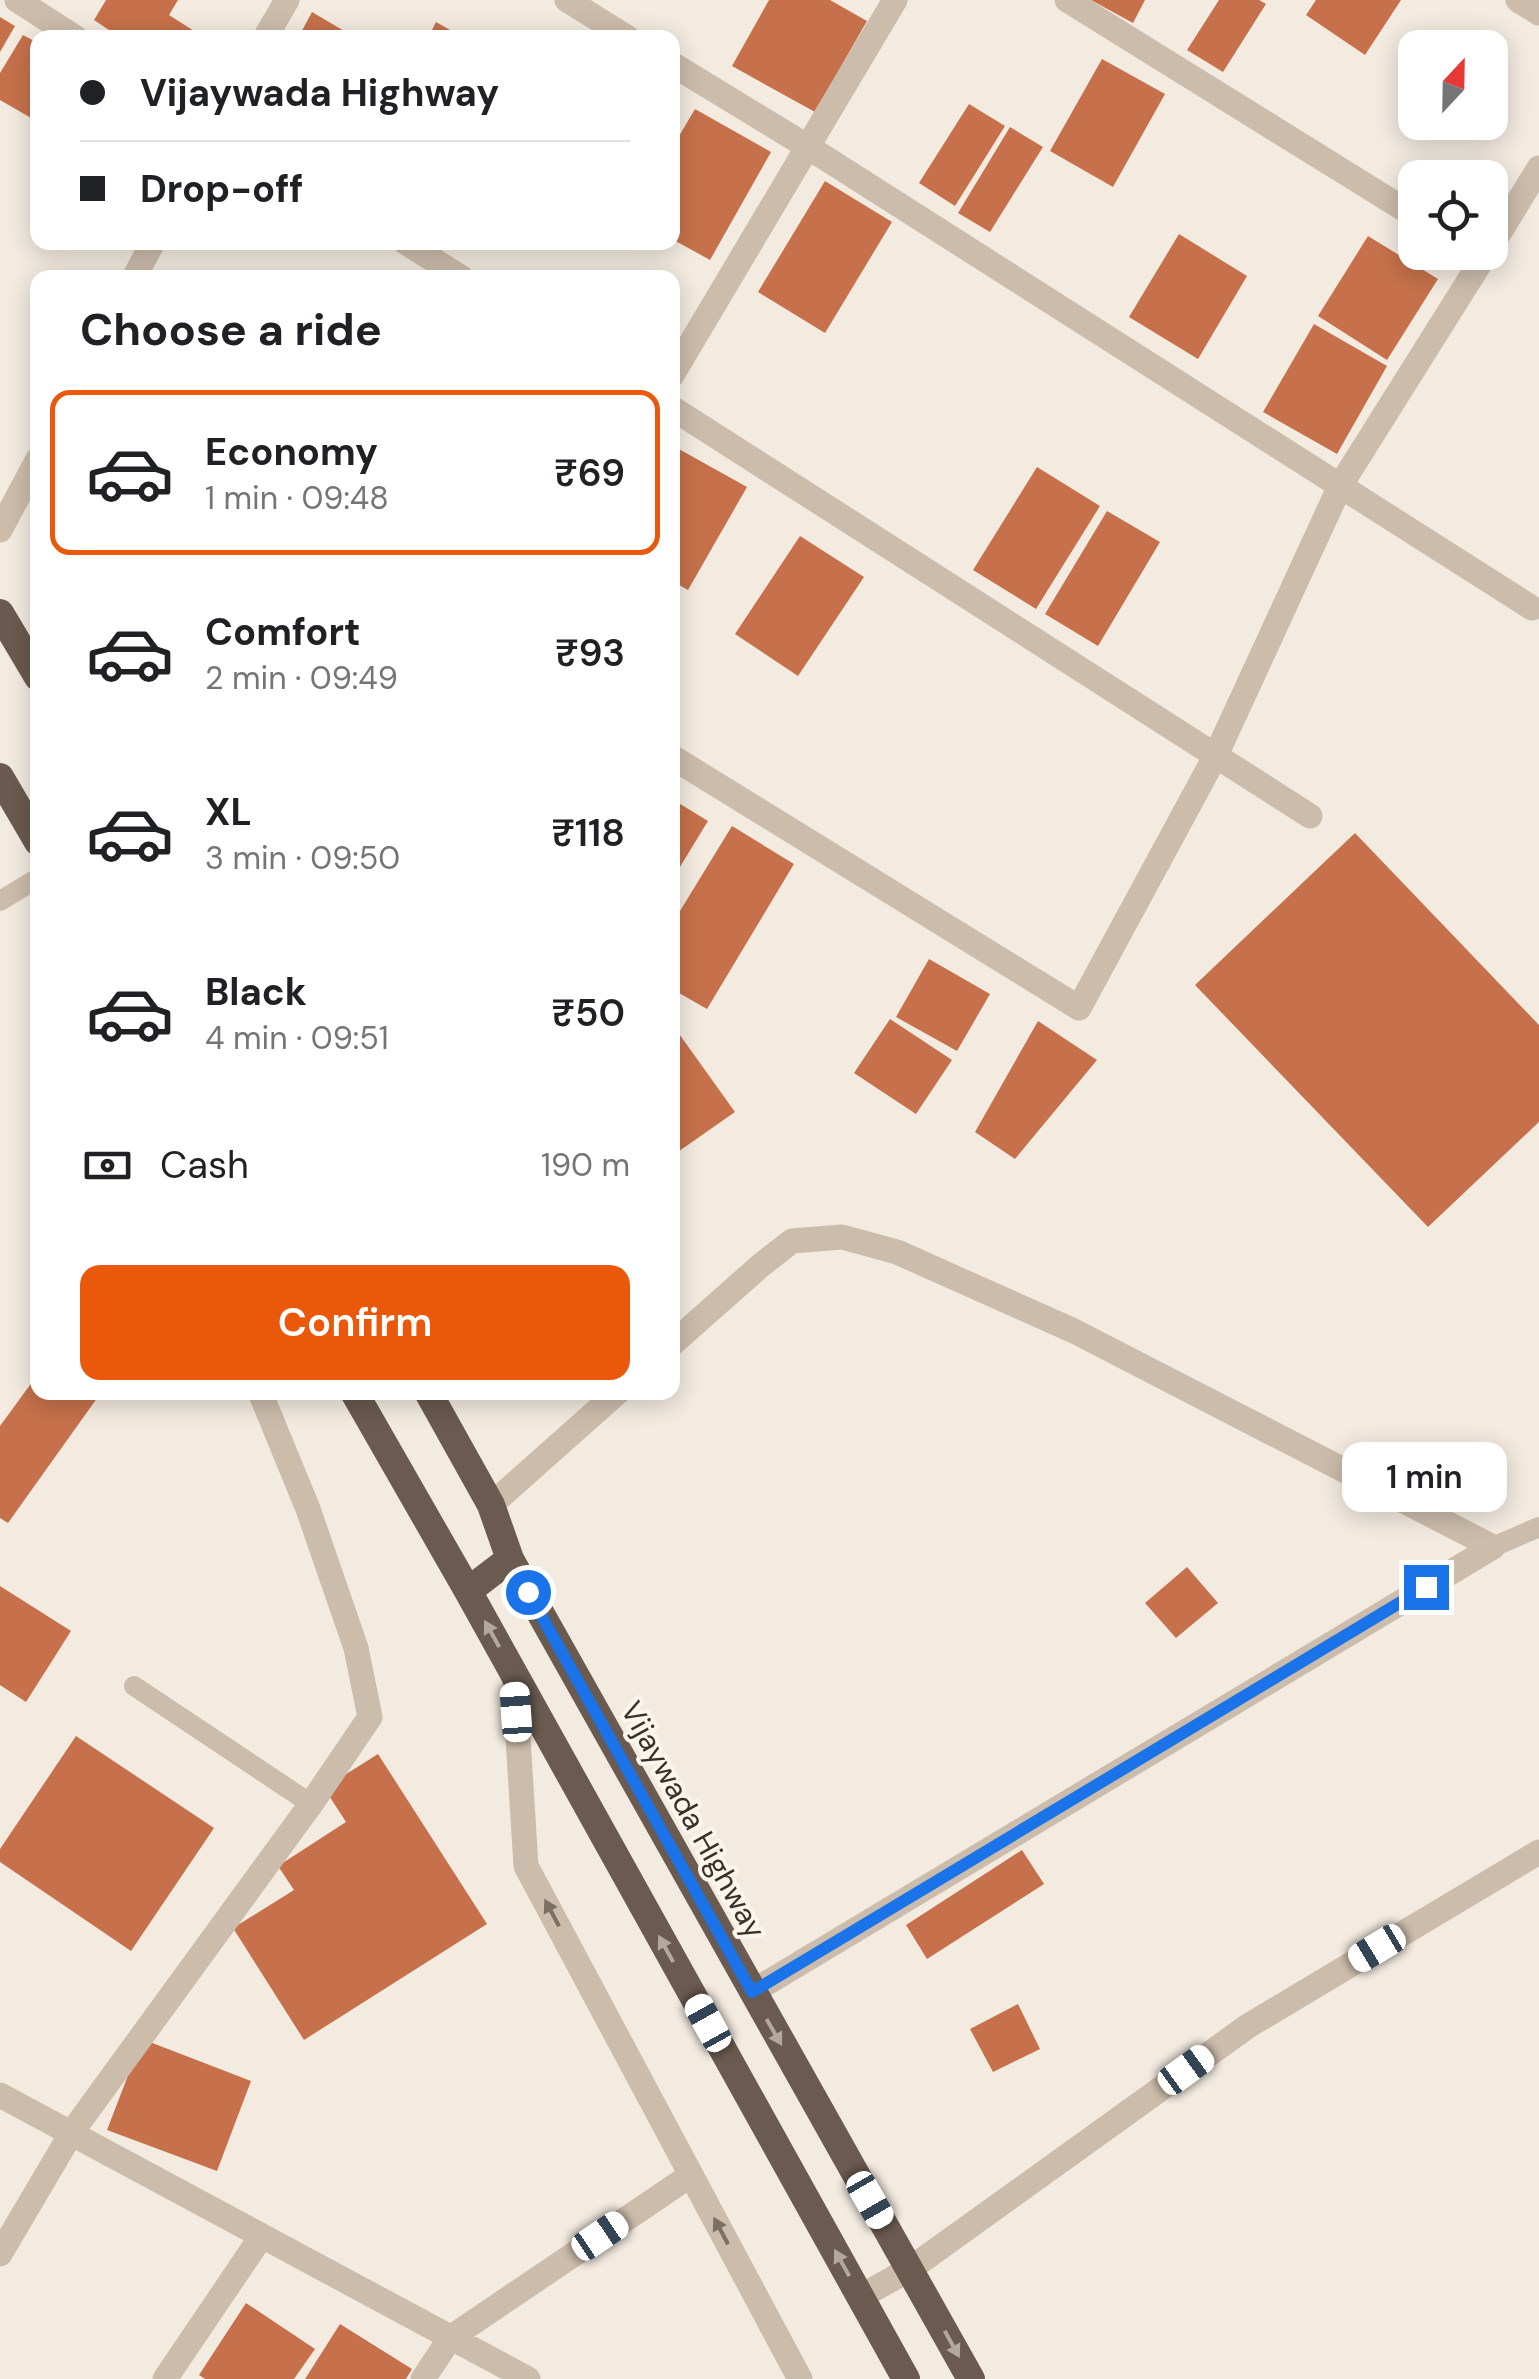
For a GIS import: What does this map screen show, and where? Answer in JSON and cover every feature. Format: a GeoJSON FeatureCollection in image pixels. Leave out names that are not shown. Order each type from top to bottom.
{"type":"FeatureCollection","features":[{"type":"Feature","properties":{"kind":"highway"},"geometry":{"type":"LineString","coordinates":[[0,613],[30,664]]}},
{"type":"Feature","properties":{"kind":"highway"},"geometry":{"type":"LineString","coordinates":[[0,777],[30,828]]}},
{"type":"Feature","properties":{"kind":"highway"},"geometry":{"type":"LineString","coordinates":[[359,1400],[906,2379]]}},
{"type":"Feature","properties":{"kind":"highway","name":"Vijaywada Highway"},"geometry":{"type":"LineString","coordinates":[[432,1400],[491,1505],[510,1559],[972,2379]]}},
{"type":"Feature","properties":{"kind":"highway"},"geometry":{"type":"LineString","coordinates":[[468,1592],[510,1559]]}},
{"type":"Feature","properties":{"kind":"street"},"geometry":{"type":"LineString","coordinates":[[17,0],[64,30]]}},
{"type":"Feature","properties":{"kind":"street"},"geometry":{"type":"LineString","coordinates":[[270,30],[287,0]]}},
{"type":"Feature","properties":{"kind":"street"},"geometry":{"type":"LineString","coordinates":[[567,0],[615,30]]}},
{"type":"Feature","properties":{"kind":"street"},"geometry":{"type":"LineString","coordinates":[[680,361],[895,0]]}},
{"type":"Feature","properties":{"kind":"street"},"geometry":{"type":"LineString","coordinates":[[1068,0],[1398,205]]}},
{"type":"Feature","properties":{"kind":"street"},"geometry":{"type":"LineString","coordinates":[[1518,0],[1539,13]]}},
{"type":"Feature","properties":{"kind":"street"},"geometry":{"type":"LineString","coordinates":[[680,69],[1532,608]]}},
{"type":"Feature","properties":{"kind":"street"},"geometry":{"type":"LineString","coordinates":[[1508,216],[1539,168]]}},
{"type":"Feature","properties":{"kind":"street"},"geometry":{"type":"LineString","coordinates":[[418,250],[449,270]]}},
{"type":"Feature","properties":{"kind":"street"},"geometry":{"type":"LineString","coordinates":[[680,762],[1079,1008],[1216,754],[1340,486],[1473,270]]}},
{"type":"Feature","properties":{"kind":"street"},"geometry":{"type":"LineString","coordinates":[[680,413],[1310,816]]}},
{"type":"Feature","properties":{"kind":"street"},"geometry":{"type":"LineString","coordinates":[[0,530],[30,474]]}},
{"type":"Feature","properties":{"kind":"street"},"geometry":{"type":"LineString","coordinates":[[680,1337],[792,1242],[842,1237],[896,1252],[1074,1331],[1493,1547]]}},
{"type":"Feature","properties":{"kind":"street"},"geometry":{"type":"LineString","coordinates":[[0,2254],[72,2132],[370,1717],[356,1648],[308,1509],[263,1400]]}},
{"type":"Feature","properties":{"kind":"street"},"geometry":{"type":"LineString","coordinates":[[491,1505],[609,1400]]}},
{"type":"Feature","properties":{"kind":"street"},"geometry":{"type":"LineString","coordinates":[[752,1992],[1493,1547]]}},
{"type":"Feature","properties":{"kind":"street"},"geometry":{"type":"LineString","coordinates":[[514,1674],[526,1866],[800,2379]]}},
{"type":"Feature","properties":{"kind":"street"},"geometry":{"type":"LineString","coordinates":[[860,2297],[910,2268],[1248,2026],[1539,1852]]}},
{"type":"Feature","properties":{"kind":"street"},"geometry":{"type":"LineString","coordinates":[[0,2095],[528,2379]]}},
{"type":"Feature","properties":{"kind":"street"},"geometry":{"type":"LineString","coordinates":[[423,2379],[450,2338],[691,2174]]}},
{"type":"Feature","properties":{"kind":"street"},"geometry":{"type":"LineString","coordinates":[[165,2379],[261,2237]]}},
{"type":"Feature","properties":{"kind":"lane"},"geometry":{"type":"LineString","coordinates":[[0,901],[30,883]]}},
{"type":"Feature","properties":{"kind":"lane"},"geometry":{"type":"LineString","coordinates":[[1493,1547],[1539,1526]]}},
{"type":"Feature","properties":{"kind":"lane"},"geometry":{"type":"LineString","coordinates":[[134,1686],[311,1804]]}},
{"type":"Feature","properties":{"kind":"building"},"geometry":{"type":"Polygon","coordinates":[[[106,0],[178,0],[169,15],[192,30],[109,30],[94,20],[106,0]]]}},
{"type":"Feature","properties":{"kind":"building"},"geometry":{"type":"Polygon","coordinates":[[[769,0],[830,0],[867,21],[815,112],[732,66],[769,0]]]}},
{"type":"Feature","properties":{"kind":"building"},"geometry":{"type":"Polygon","coordinates":[[[1091,0],[1145,0],[1133,23],[1091,0]]]}},
{"type":"Feature","properties":{"kind":"building"},"geometry":{"type":"Polygon","coordinates":[[[1219,0],[1259,0],[1266,4],[1223,72],[1187,50],[1219,0]]]}},
{"type":"Feature","properties":{"kind":"building"},"geometry":{"type":"Polygon","coordinates":[[[1316,0],[1401,0],[1365,55],[1306,15],[1316,0]]]}},
{"type":"Feature","properties":{"kind":"building"},"geometry":{"type":"Polygon","coordinates":[[[312,12],[342,30],[302,30],[312,12]]]}},
{"type":"Feature","properties":{"kind":"building"},"geometry":{"type":"Polygon","coordinates":[[[0,17],[15,26],[0,52],[0,17]]]}},
{"type":"Feature","properties":{"kind":"building"},"geometry":{"type":"Polygon","coordinates":[[[436,22],[450,30],[432,30],[436,22]]]}},
{"type":"Feature","properties":{"kind":"building"},"geometry":{"type":"Polygon","coordinates":[[[23,35],[30,39],[30,117],[0,100],[0,73],[23,35]]]}},
{"type":"Feature","properties":{"kind":"building"},"geometry":{"type":"Polygon","coordinates":[[[1102,59],[1165,94],[1113,187],[1050,151],[1102,59]]]}},
{"type":"Feature","properties":{"kind":"building"},"geometry":{"type":"Polygon","coordinates":[[[969,104],[1005,126],[955,206],[919,183],[969,104]]]}},
{"type":"Feature","properties":{"kind":"building"},"geometry":{"type":"Polygon","coordinates":[[[695,109],[771,152],[710,260],[680,243],[680,134],[695,109]]]}},
{"type":"Feature","properties":{"kind":"building"},"geometry":{"type":"Polygon","coordinates":[[[1010,127],[1043,147],[990,232],[958,213],[1010,127]]]}},
{"type":"Feature","properties":{"kind":"building"},"geometry":{"type":"Polygon","coordinates":[[[825,181],[892,222],[825,333],[758,292],[825,181]]]}},
{"type":"Feature","properties":{"kind":"building"},"geometry":{"type":"Polygon","coordinates":[[[1179,234],[1247,276],[1198,359],[1129,317],[1179,234]]]}},
{"type":"Feature","properties":{"kind":"building"},"geometry":{"type":"Polygon","coordinates":[[[1368,236],[1398,254],[1398,270],[1423,270],[1438,279],[1387,360],[1318,316],[1368,236]]]}},
{"type":"Feature","properties":{"kind":"building"},"geometry":{"type":"Polygon","coordinates":[[[1314,324],[1387,366],[1337,454],[1263,412],[1314,324]]]}},
{"type":"Feature","properties":{"kind":"building"},"geometry":{"type":"Polygon","coordinates":[[[680,450],[747,487],[688,590],[680,586],[680,450]]]}},
{"type":"Feature","properties":{"kind":"building"},"geometry":{"type":"Polygon","coordinates":[[[1037,467],[1100,506],[1036,609],[973,570],[1037,467]]]}},
{"type":"Feature","properties":{"kind":"building"},"geometry":{"type":"Polygon","coordinates":[[[1107,511],[1160,542],[1098,646],[1045,614],[1107,511]]]}},
{"type":"Feature","properties":{"kind":"building"},"geometry":{"type":"Polygon","coordinates":[[[800,536],[864,577],[798,676],[735,634],[800,536]]]}},
{"type":"Feature","properties":{"kind":"building"},"geometry":{"type":"Polygon","coordinates":[[[680,804],[708,821],[680,867],[680,804]]]}},
{"type":"Feature","properties":{"kind":"building"},"geometry":{"type":"Polygon","coordinates":[[[732,826],[794,864],[707,1009],[680,994],[680,911],[732,826]]]}},
{"type":"Feature","properties":{"kind":"building"},"geometry":{"type":"Polygon","coordinates":[[[1355,833],[1539,1025],[1539,1122],[1428,1227],[1195,985],[1355,833]]]}},
{"type":"Feature","properties":{"kind":"building"},"geometry":{"type":"Polygon","coordinates":[[[929,959],[990,994],[957,1051],[896,1017],[929,959]]]}},
{"type":"Feature","properties":{"kind":"building"},"geometry":{"type":"Polygon","coordinates":[[[890,1019],[952,1060],[916,1114],[854,1073],[890,1019]]]}},
{"type":"Feature","properties":{"kind":"building"},"geometry":{"type":"Polygon","coordinates":[[[1038,1021],[1097,1060],[1015,1159],[975,1132],[1038,1021]]]}},
{"type":"Feature","properties":{"kind":"building"},"geometry":{"type":"Polygon","coordinates":[[[680,1035],[735,1112],[680,1150],[680,1035]]]}},
{"type":"Feature","properties":{"kind":"building"},"geometry":{"type":"Polygon","coordinates":[[[30,1385],[30,1400],[96,1400],[8,1523],[0,1518],[0,1426],[30,1385]]]}},
{"type":"Feature","properties":{"kind":"building"},"geometry":{"type":"Polygon","coordinates":[[[1187,1567],[1218,1603],[1176,1638],[1145,1603],[1187,1567]]]}},
{"type":"Feature","properties":{"kind":"building"},"geometry":{"type":"Polygon","coordinates":[[[0,1586],[71,1631],[26,1702],[0,1685],[0,1586]]]}},
{"type":"Feature","properties":{"kind":"building"},"geometry":{"type":"Polygon","coordinates":[[[76,1736],[214,1828],[131,1951],[0,1862],[0,1849],[76,1736]]]}},
{"type":"Feature","properties":{"kind":"building"},"geometry":{"type":"Polygon","coordinates":[[[378,1754],[487,1924],[304,2040],[233,1928],[294,1890],[278,1866],[346,1822],[324,1788],[378,1754]]]}},
{"type":"Feature","properties":{"kind":"building"},"geometry":{"type":"Polygon","coordinates":[[[1022,1850],[1044,1884],[927,1959],[906,1925],[1022,1850]]]}},
{"type":"Feature","properties":{"kind":"building"},"geometry":{"type":"Polygon","coordinates":[[[1018,2004],[1040,2049],[993,2072],[970,2029],[1018,2004]]]}},
{"type":"Feature","properties":{"kind":"building"},"geometry":{"type":"Polygon","coordinates":[[[142,2039],[251,2081],[217,2171],[107,2130],[142,2039]]]}},
{"type":"Feature","properties":{"kind":"building"},"geometry":{"type":"Polygon","coordinates":[[[246,2303],[315,2349],[294,2379],[205,2379],[199,2375],[246,2303]]]}},
{"type":"Feature","properties":{"kind":"building"},"geometry":{"type":"Polygon","coordinates":[[[340,2324],[412,2369],[406,2379],[305,2379],[340,2324]]]}},
{"type":"Feature","properties":{"kind":"route"},"geometry":{"type":"LineString","coordinates":[[528,1592],[752,1992],[1426,1587]]}}]}
